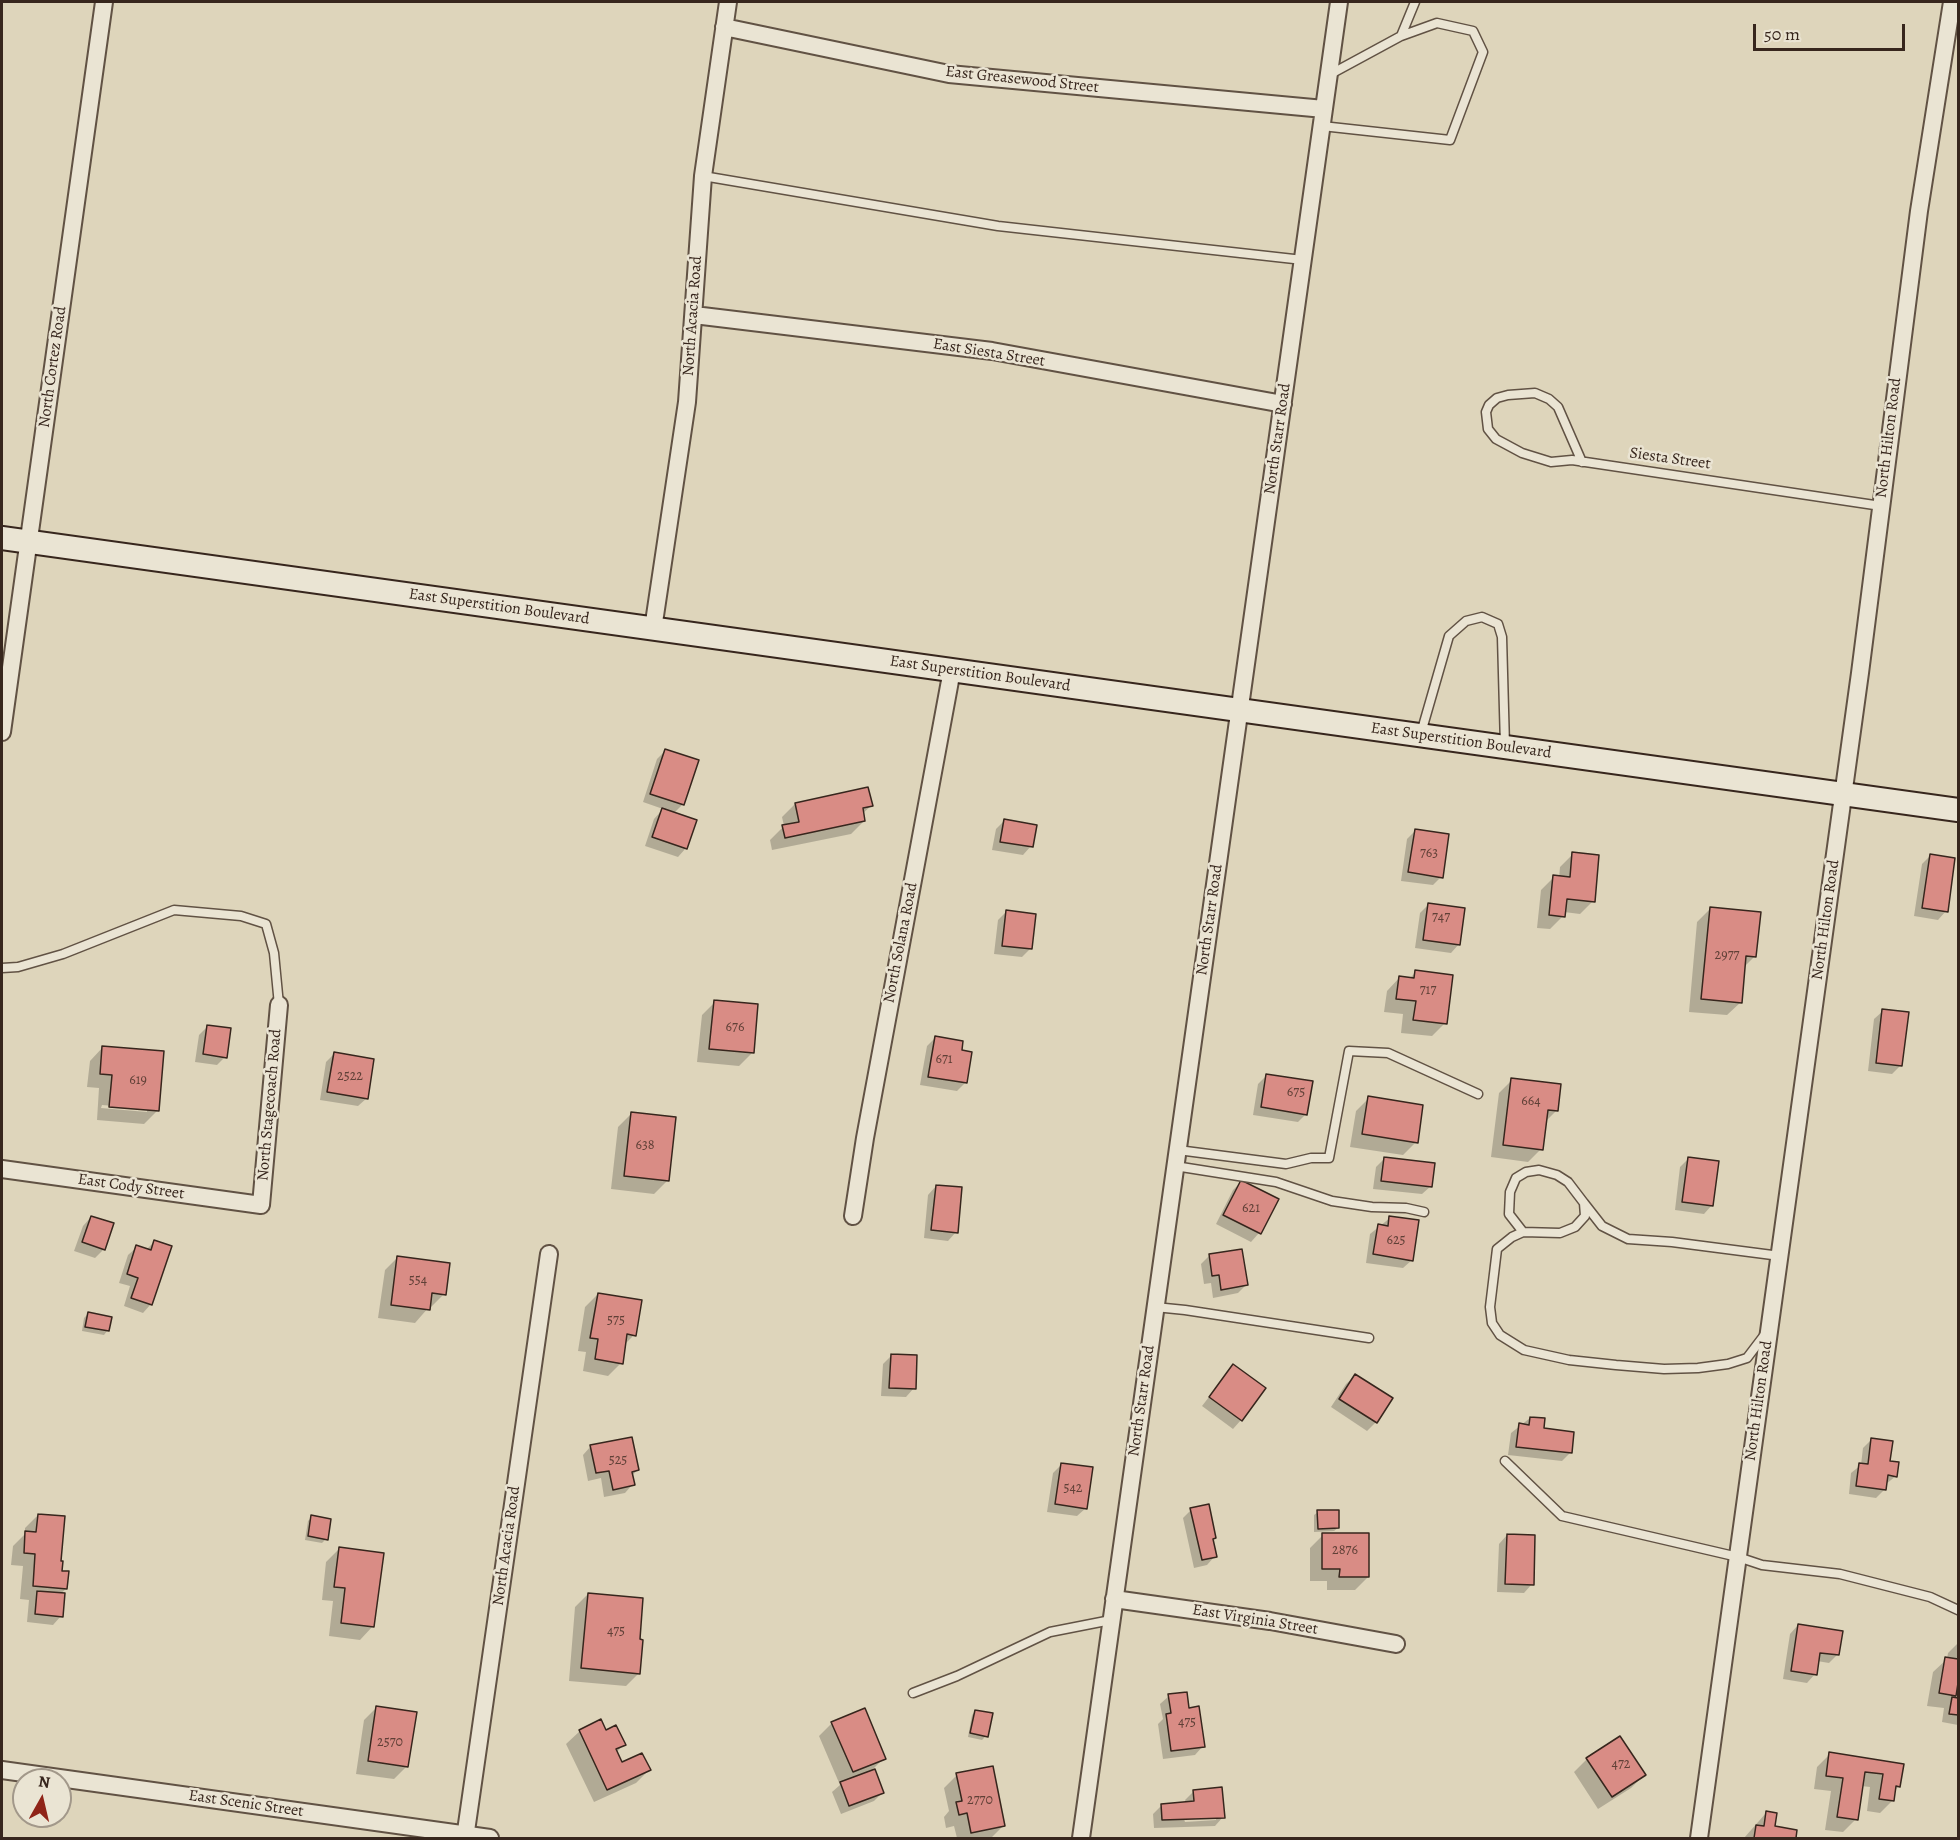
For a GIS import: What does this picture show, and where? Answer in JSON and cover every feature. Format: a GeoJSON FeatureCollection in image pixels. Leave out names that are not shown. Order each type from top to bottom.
{"type":"FeatureCollection","features":[{"type":"Feature","properties":{"kind":"main road","name":"East Superstition Boulevard"},"geometry":{"type":"LineString","coordinates":[[2,538],[1959,810]]}},
{"type":"Feature","properties":{"kind":"street","name":"North Cortez Road"},"geometry":{"type":"LineString","coordinates":[[2,732],[104,2]]}},
{"type":"Feature","properties":{"kind":"street","name":"North Acacia Road"},"geometry":{"type":"LineString","coordinates":[[653,629],[687,402],[704,176],[728,2]]}},
{"type":"Feature","properties":{"kind":"street","name":"North Starr Road"},"geometry":{"type":"LineString","coordinates":[[1081,1839],[1339,2]]}},
{"type":"Feature","properties":{"kind":"street","name":"North Hilton Road"},"geometry":{"type":"LineString","coordinates":[[1699,1839],[1844,794],[1919,211],[1952,2]]}},
{"type":"Feature","properties":{"kind":"street","name":"East Greasewood Street"},"geometry":{"type":"LineString","coordinates":[[724,27],[949,74],[1323,117]]}},
{"type":"Feature","properties":{"kind":"street","name":"East Siesta Street"},"geometry":{"type":"LineString","coordinates":[[694,315],[992,351],[1283,404]]}},
{"type":"Feature","properties":{"kind":"street","name":"North Solana Road"},"geometry":{"type":"LineString","coordinates":[[853,1216],[865,1138],[952,670]]}},
{"type":"Feature","properties":{"kind":"street","name":"North Stagecoach Road"},"geometry":{"type":"LineString","coordinates":[[261,1205],[279,1005]]}},
{"type":"Feature","properties":{"kind":"street","name":"East Cody Street"},"geometry":{"type":"LineString","coordinates":[[2,1169],[261,1205]]}},
{"type":"Feature","properties":{"kind":"street","name":"North Acacia Road"},"geometry":{"type":"LineString","coordinates":[[465,1837],[549,1254]]}},
{"type":"Feature","properties":{"kind":"street","name":"East Virginia Street"},"geometry":{"type":"LineString","coordinates":[[1114,1599],[1270,1621],[1396,1644]]}},
{"type":"Feature","properties":{"kind":"street","name":"East Scenic Street"},"geometry":{"type":"LineString","coordinates":[[2,1770],[490,1839]]}},
{"type":"Feature","properties":{"kind":"lane"},"geometry":{"type":"LineString","coordinates":[[1401,36],[1416,2]]}},
{"type":"Feature","properties":{"kind":"lane"},"geometry":{"type":"LineString","coordinates":[[1323,117],[1450,140],[1483,52],[1473,30],[1437,23],[1401,36],[1329,75]]}},
{"type":"Feature","properties":{"kind":"lane"},"geometry":{"type":"LineString","coordinates":[[704,176],[998,226],[1303,260]]}},
{"type":"Feature","properties":{"kind":"lane","name":"Siesta Street"},"geometry":{"type":"LineString","coordinates":[[1582,462],[1558,407],[1549,399],[1535,393],[1508,394],[1497,398],[1489,405],[1486,412],[1488,429],[1496,439],[1539,459],[1551,462],[1582,462],[1881,506]]}},
{"type":"Feature","properties":{"kind":"lane"},"geometry":{"type":"LineString","coordinates":[[1420,735],[1449,636],[1466,621],[1482,617],[1498,624],[1502,637],[1505,747]]}},
{"type":"Feature","properties":{"kind":"lane"},"geometry":{"type":"LineString","coordinates":[[2,968],[18,967],[63,954],[174,909],[241,916],[266,924],[274,953],[279,1005]]}},
{"type":"Feature","properties":{"kind":"lane"},"geometry":{"type":"LineString","coordinates":[[1176,1158],[1286,1164],[1311,1158],[1329,1158],[1349,1051],[1388,1053],[1478,1094]]}},
{"type":"Feature","properties":{"kind":"lane"},"geometry":{"type":"LineString","coordinates":[[1176,1158],[1276,1182],[1332,1201],[1372,1207],[1406,1208],[1424,1212]]}},
{"type":"Feature","properties":{"kind":"lane"},"geometry":{"type":"LineString","coordinates":[[1522,1232],[1509,1214],[1510,1192],[1516,1178],[1526,1172],[1539,1170],[1557,1174],[1568,1182],[1602,1226],[1628,1239],[1672,1242],[1780,1256]]}},
{"type":"Feature","properties":{"kind":"lane"},"geometry":{"type":"LineString","coordinates":[[1584,1203],[1585,1216],[1575,1227],[1560,1233],[1522,1232],[1497,1249],[1490,1307],[1492,1323],[1500,1335],[1524,1350],[1569,1360],[1664,1369],[1698,1368],[1728,1364],[1748,1358],[1770,1328]]}},
{"type":"Feature","properties":{"kind":"lane"},"geometry":{"type":"LineString","coordinates":[[1155,1307],[1369,1338]]}},
{"type":"Feature","properties":{"kind":"lane"},"geometry":{"type":"LineString","coordinates":[[1504,1461],[1562,1516],[1738,1557],[1762,1565],[1840,1574],[1930,1597],[1959,1610]]}},
{"type":"Feature","properties":{"kind":"lane"},"geometry":{"type":"LineString","coordinates":[[913,1693],[957,1676],[1050,1632],[1111,1620]]}},
{"type":"Feature","properties":{"kind":"building"},"geometry":{"type":"Polygon","coordinates":[[[665,749],[699,760],[684,805],[650,794],[665,749]]]}},
{"type":"Feature","properties":{"kind":"building"},"geometry":{"type":"Polygon","coordinates":[[[868,787],[873,806],[863,808],[865,821],[785,838],[782,825],[799,822],[795,803],[868,787]]]}},
{"type":"Feature","properties":{"kind":"building"},"geometry":{"type":"Polygon","coordinates":[[[662,808],[697,820],[687,849],[652,837],[662,808]]]}},
{"type":"Feature","properties":{"kind":"building"},"geometry":{"type":"Polygon","coordinates":[[[1004,819],[1037,825],[1033,847],[1000,842],[1004,819]]]}},
{"type":"Feature","properties":{"kind":"building"},"geometry":{"type":"Polygon","coordinates":[[[1415,829],[1449,834],[1443,878],[1408,872],[1415,829]]]}},
{"type":"Feature","properties":{"kind":"building"},"geometry":{"type":"Polygon","coordinates":[[[1572,852],[1599,855],[1595,902],[1567,899],[1565,917],[1549,915],[1553,875],[1570,877],[1572,852]]]}},
{"type":"Feature","properties":{"kind":"building"},"geometry":{"type":"Polygon","coordinates":[[[1930,854],[1955,858],[1948,912],[1922,908],[1930,854]]]}},
{"type":"Feature","properties":{"kind":"building"},"geometry":{"type":"Polygon","coordinates":[[[1428,903],[1465,908],[1460,945],[1423,940],[1428,903]]]}},
{"type":"Feature","properties":{"kind":"building"},"geometry":{"type":"Polygon","coordinates":[[[1710,907],[1761,912],[1756,957],[1746,956],[1742,1003],[1701,999],[1710,907]]]}},
{"type":"Feature","properties":{"kind":"building"},"geometry":{"type":"Polygon","coordinates":[[[1006,910],[1036,914],[1032,949],[1002,946],[1006,910]]]}},
{"type":"Feature","properties":{"kind":"building"},"geometry":{"type":"Polygon","coordinates":[[[1415,970],[1453,975],[1447,1024],[1413,1020],[1416,1001],[1396,999],[1399,976],[1414,978],[1415,970]]]}},
{"type":"Feature","properties":{"kind":"building"},"geometry":{"type":"Polygon","coordinates":[[[714,1000],[758,1004],[754,1053],[709,1049],[714,1000]]]}},
{"type":"Feature","properties":{"kind":"building"},"geometry":{"type":"Polygon","coordinates":[[[1882,1009],[1909,1012],[1902,1066],[1876,1063],[1882,1009]]]}},
{"type":"Feature","properties":{"kind":"building"},"geometry":{"type":"Polygon","coordinates":[[[207,1025],[231,1028],[227,1058],[203,1054],[207,1025]]]}},
{"type":"Feature","properties":{"kind":"building"},"geometry":{"type":"Polygon","coordinates":[[[935,1036],[963,1041],[962,1050],[972,1052],[967,1083],[928,1077],[935,1036]]]}},
{"type":"Feature","properties":{"kind":"building"},"geometry":{"type":"Polygon","coordinates":[[[102,1046],[164,1051],[159,1111],[109,1107],[112,1075],[100,1074],[102,1046]]]}},
{"type":"Feature","properties":{"kind":"building"},"geometry":{"type":"Polygon","coordinates":[[[334,1052],[374,1059],[368,1099],[327,1092],[334,1052]]]}},
{"type":"Feature","properties":{"kind":"building"},"geometry":{"type":"Polygon","coordinates":[[[1266,1074],[1313,1081],[1307,1115],[1261,1107],[1266,1074]]]}},
{"type":"Feature","properties":{"kind":"building"},"geometry":{"type":"Polygon","coordinates":[[[1511,1078],[1561,1084],[1558,1111],[1548,1110],[1543,1150],[1503,1145],[1511,1078]]]}},
{"type":"Feature","properties":{"kind":"building"},"geometry":{"type":"Polygon","coordinates":[[[1368,1096],[1423,1105],[1418,1143],[1362,1134],[1368,1096]]]}},
{"type":"Feature","properties":{"kind":"building"},"geometry":{"type":"Polygon","coordinates":[[[631,1112],[676,1117],[669,1181],[624,1176],[631,1112]]]}},
{"type":"Feature","properties":{"kind":"building"},"geometry":{"type":"Polygon","coordinates":[[[1384,1157],[1435,1163],[1432,1187],[1381,1181],[1384,1157]]]}},
{"type":"Feature","properties":{"kind":"building"},"geometry":{"type":"Polygon","coordinates":[[[1688,1157],[1719,1161],[1713,1206],[1682,1202],[1688,1157]]]}},
{"type":"Feature","properties":{"kind":"building"},"geometry":{"type":"Polygon","coordinates":[[[1241,1180],[1279,1199],[1261,1234],[1223,1215],[1241,1180]]]}},
{"type":"Feature","properties":{"kind":"building"},"geometry":{"type":"Polygon","coordinates":[[[936,1185],[962,1187],[958,1233],[931,1230],[936,1185]]]}},
{"type":"Feature","properties":{"kind":"building"},"geometry":{"type":"Polygon","coordinates":[[[91,1216],[114,1223],[105,1250],[82,1242],[91,1216]]]}},
{"type":"Feature","properties":{"kind":"building"},"geometry":{"type":"Polygon","coordinates":[[[1389,1216],[1419,1220],[1413,1261],[1373,1254],[1378,1224],[1388,1226],[1389,1216]]]}},
{"type":"Feature","properties":{"kind":"building"},"geometry":{"type":"Polygon","coordinates":[[[154,1240],[172,1246],[152,1305],[131,1298],[138,1278],[127,1274],[136,1245],[151,1250],[154,1240]]]}},
{"type":"Feature","properties":{"kind":"building"},"geometry":{"type":"Polygon","coordinates":[[[1242,1249],[1248,1285],[1221,1290],[1219,1275],[1212,1276],[1209,1254],[1242,1249]]]}},
{"type":"Feature","properties":{"kind":"building"},"geometry":{"type":"Polygon","coordinates":[[[397,1256],[450,1263],[446,1295],[432,1293],[430,1310],[391,1305],[397,1256]]]}},
{"type":"Feature","properties":{"kind":"building"},"geometry":{"type":"Polygon","coordinates":[[[598,1293],[642,1300],[636,1336],[627,1334],[623,1364],[595,1359],[598,1339],[590,1338],[598,1293]]]}},
{"type":"Feature","properties":{"kind":"building"},"geometry":{"type":"Polygon","coordinates":[[[88,1312],[112,1317],[109,1331],[85,1327],[88,1312]]]}},
{"type":"Feature","properties":{"kind":"building"},"geometry":{"type":"Polygon","coordinates":[[[891,1354],[917,1355],[916,1389],[889,1388],[891,1354]]]}},
{"type":"Feature","properties":{"kind":"building"},"geometry":{"type":"Polygon","coordinates":[[[1233,1364],[1266,1388],[1242,1421],[1209,1397],[1233,1364]]]}},
{"type":"Feature","properties":{"kind":"building"},"geometry":{"type":"Polygon","coordinates":[[[1355,1374],[1393,1398],[1377,1423],[1339,1399],[1355,1374]]]}},
{"type":"Feature","properties":{"kind":"building"},"geometry":{"type":"Polygon","coordinates":[[[1530,1417],[1545,1418],[1544,1428],[1574,1432],[1572,1453],[1516,1447],[1519,1423],[1529,1425],[1530,1417]]]}},
{"type":"Feature","properties":{"kind":"building"},"geometry":{"type":"Polygon","coordinates":[[[632,1437],[639,1470],[632,1472],[635,1485],[613,1490],[609,1471],[596,1473],[590,1445],[632,1437]]]}},
{"type":"Feature","properties":{"kind":"building"},"geometry":{"type":"Polygon","coordinates":[[[1871,1438],[1893,1441],[1890,1461],[1899,1462],[1897,1477],[1888,1475],[1886,1490],[1856,1486],[1859,1463],[1868,1464],[1871,1438]]]}},
{"type":"Feature","properties":{"kind":"building"},"geometry":{"type":"Polygon","coordinates":[[[1061,1463],[1093,1467],[1087,1509],[1055,1504],[1061,1463]]]}},
{"type":"Feature","properties":{"kind":"building"},"geometry":{"type":"Polygon","coordinates":[[[1209,1504],[1216,1538],[1213,1539],[1217,1557],[1202,1560],[1190,1508],[1209,1504]]]}},
{"type":"Feature","properties":{"kind":"building"},"geometry":{"type":"Polygon","coordinates":[[[1317,1510],[1339,1510],[1339,1528],[1318,1529],[1317,1510]]]}},
{"type":"Feature","properties":{"kind":"building"},"geometry":{"type":"Polygon","coordinates":[[[38,1514],[65,1516],[61,1561],[63,1561],[62,1571],[69,1571],[67,1589],[33,1586],[35,1554],[24,1553],[25,1531],[36,1532],[38,1514]]]}},
{"type":"Feature","properties":{"kind":"building"},"geometry":{"type":"Polygon","coordinates":[[[311,1515],[331,1519],[328,1540],[308,1536],[311,1515]]]}},
{"type":"Feature","properties":{"kind":"building"},"geometry":{"type":"Polygon","coordinates":[[[1322,1533],[1369,1533],[1369,1577],[1339,1577],[1340,1569],[1322,1569],[1322,1533]]]}},
{"type":"Feature","properties":{"kind":"building"},"geometry":{"type":"Polygon","coordinates":[[[1507,1534],[1535,1535],[1534,1585],[1505,1584],[1507,1534]]]}},
{"type":"Feature","properties":{"kind":"building"},"geometry":{"type":"Polygon","coordinates":[[[339,1547],[384,1553],[374,1627],[341,1623],[345,1588],[334,1587],[339,1547]]]}},
{"type":"Feature","properties":{"kind":"building"},"geometry":{"type":"Polygon","coordinates":[[[37,1591],[65,1593],[63,1617],[35,1614],[37,1591]]]}},
{"type":"Feature","properties":{"kind":"building"},"geometry":{"type":"Polygon","coordinates":[[[588,1593],[643,1598],[640,1674],[581,1668],[588,1593]]]}},
{"type":"Feature","properties":{"kind":"building"},"geometry":{"type":"Polygon","coordinates":[[[1798,1624],[1843,1631],[1839,1655],[1820,1653],[1817,1675],[1791,1671],[1798,1624]]]}},
{"type":"Feature","properties":{"kind":"building"},"geometry":{"type":"Polygon","coordinates":[[[1945,1657],[1958,1659],[1956,1696],[1939,1693],[1945,1657]]]}},
{"type":"Feature","properties":{"kind":"building"},"geometry":{"type":"Polygon","coordinates":[[[1187,1692],[1189,1708],[1199,1706],[1205,1747],[1171,1751],[1166,1714],[1171,1713],[1168,1694],[1187,1692]]]}},
{"type":"Feature","properties":{"kind":"building"},"geometry":{"type":"Polygon","coordinates":[[[1952,1697],[1958,1698],[1958,1715],[1949,1714],[1952,1697]]]}},
{"type":"Feature","properties":{"kind":"building"},"geometry":{"type":"Polygon","coordinates":[[[376,1706],[417,1712],[408,1767],[368,1761],[376,1706]]]}},
{"type":"Feature","properties":{"kind":"building"},"geometry":{"type":"Polygon","coordinates":[[[865,1708],[886,1759],[853,1772],[831,1722],[865,1708]]]}},
{"type":"Feature","properties":{"kind":"building"},"geometry":{"type":"Polygon","coordinates":[[[975,1710],[993,1713],[988,1737],[970,1733],[975,1710]]]}},
{"type":"Feature","properties":{"kind":"building"},"geometry":{"type":"Polygon","coordinates":[[[601,1719],[606,1730],[616,1725],[626,1745],[616,1749],[622,1762],[642,1753],[651,1770],[607,1790],[579,1730],[601,1719]]]}},
{"type":"Feature","properties":{"kind":"building"},"geometry":{"type":"Polygon","coordinates":[[[1620,1736],[1646,1775],[1612,1797],[1586,1758],[1620,1736]]]}},
{"type":"Feature","properties":{"kind":"building"},"geometry":{"type":"Polygon","coordinates":[[[1829,1752],[1904,1764],[1900,1787],[1896,1786],[1894,1801],[1879,1799],[1883,1774],[1865,1772],[1858,1820],[1837,1817],[1843,1778],[1826,1776],[1829,1752]]]}},
{"type":"Feature","properties":{"kind":"building"},"geometry":{"type":"Polygon","coordinates":[[[993,1766],[1005,1826],[971,1833],[967,1813],[959,1815],[956,1802],[962,1801],[956,1773],[993,1766]]]}},
{"type":"Feature","properties":{"kind":"building"},"geometry":{"type":"Polygon","coordinates":[[[875,1769],[884,1793],[849,1806],[840,1782],[875,1769]]]}},
{"type":"Feature","properties":{"kind":"building"},"geometry":{"type":"Polygon","coordinates":[[[1222,1787],[1225,1818],[1162,1820],[1161,1804],[1194,1801],[1193,1790],[1222,1787]]]}},
{"type":"Feature","properties":{"kind":"building"},"geometry":{"type":"Polygon","coordinates":[[[1766,1811],[1777,1813],[1775,1826],[1797,1830],[1796,1838],[1754,1838],[1756,1825],[1764,1826],[1766,1811]]]}}]}
